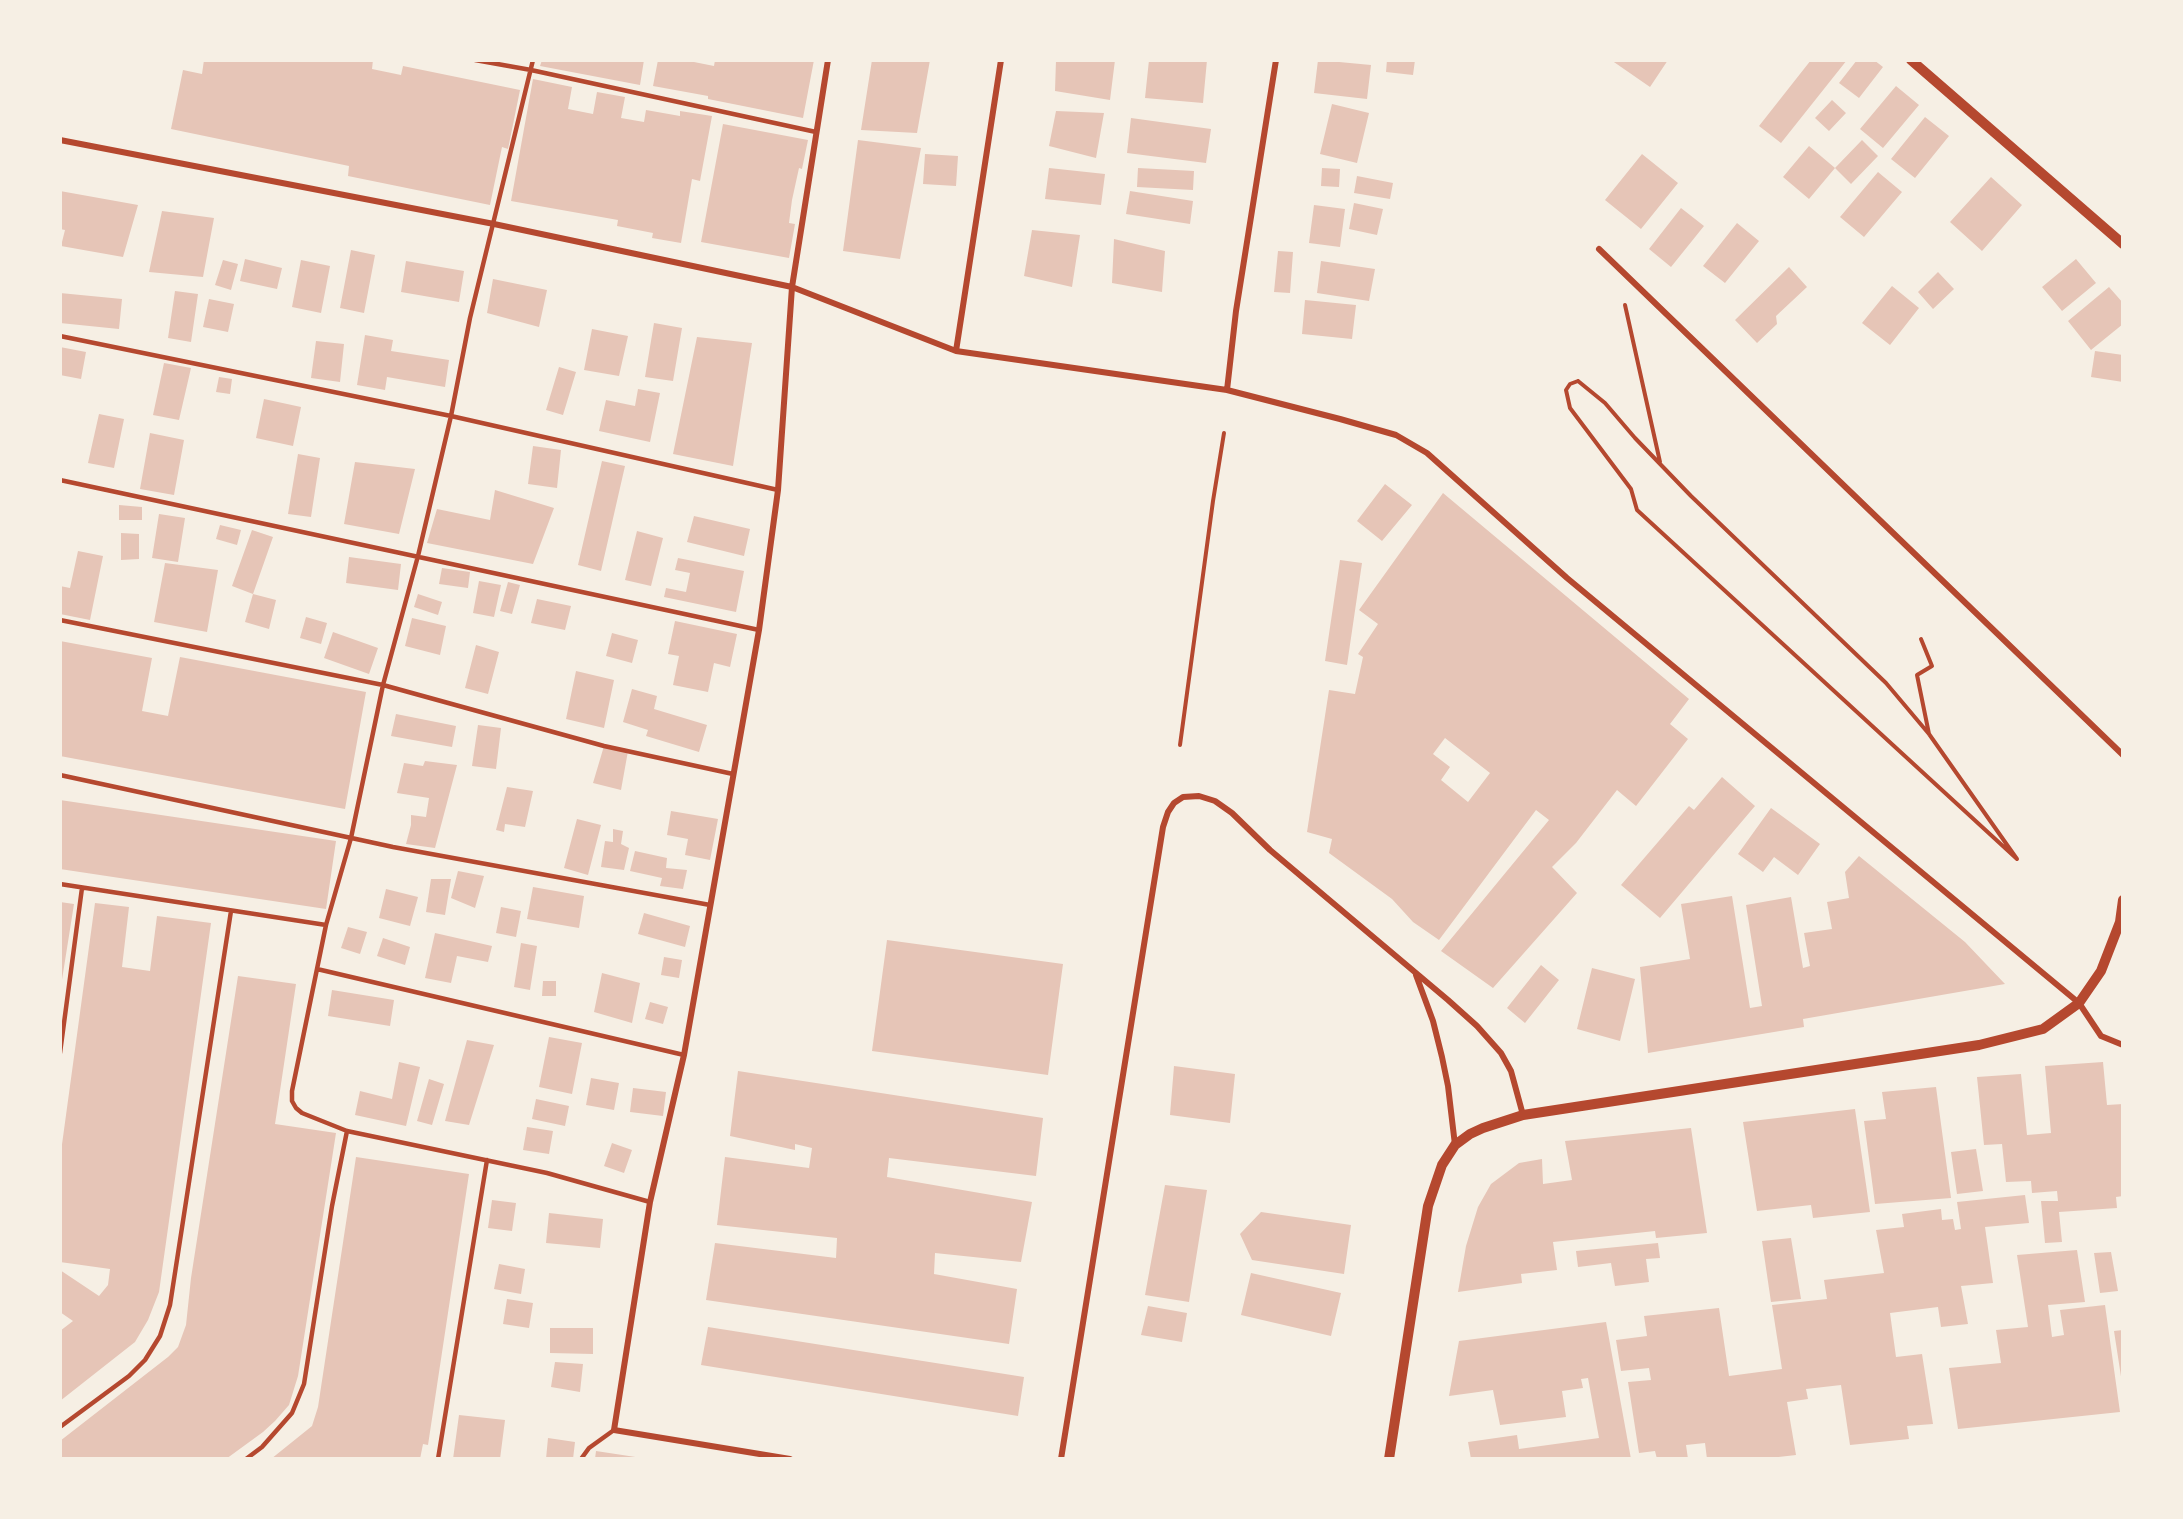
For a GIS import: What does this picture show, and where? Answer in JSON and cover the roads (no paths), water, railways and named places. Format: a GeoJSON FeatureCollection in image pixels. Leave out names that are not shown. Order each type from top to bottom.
{"type":"FeatureCollection","features":[{"type":"Feature","properties":{"kind":"street"},"geometry":{"type":"LineString","coordinates":[[790,1459],[772,1458],[614,1430],[650,1202],[684,1055],[759,630],[778,490],[792,287],[828,60]]}},
{"type":"Feature","properties":{"kind":"street"},"geometry":{"type":"LineString","coordinates":[[956,351],[1001,60]]}},
{"type":"Feature","properties":{"kind":"street"},"geometry":{"type":"LineString","coordinates":[[1227,390],[1236,311],[1276,60]]}},
{"type":"Feature","properties":{"kind":"street"},"geometry":{"type":"LineString","coordinates":[[1911,60],[2123,244]]}},
{"type":"Feature","properties":{"kind":"street"},"geometry":{"type":"LineString","coordinates":[[60,141],[494,224],[792,287],[956,351],[1227,390],[1340,418],[1396,435],[1427,453],[1567,579],[2079,1003],[2101,1036],[2123,1045]]}},
{"type":"Feature","properties":{"kind":"street"},"geometry":{"type":"LineString","coordinates":[[1599,249],[2123,755]]}},
{"type":"Feature","properties":{"kind":"street"},"geometry":{"type":"LineString","coordinates":[[1061,1459],[1162,826],[1174,803],[1183,798],[1199,796],[1215,801],[1232,813],[1270,850],[1477,1026],[1501,1053],[1511,1071],[1523,1115]]}},
{"type":"Feature","properties":{"kind":"street"},"geometry":{"type":"LineString","coordinates":[[1389,1459],[1428,1206],[1442,1165],[1455,1145],[1483,1128],[1523,1115],[1979,1045],[2043,1029],[2079,1003],[2101,971],[2120,922],[2123,900]]}},
{"type":"Feature","properties":{"kind":"street"},"geometry":{"type":"LineString","coordinates":[[1415,974],[1433,1020],[1442,1057],[1455,1145]]}},
{"type":"Feature","properties":{"kind":"lane"},"geometry":{"type":"LineString","coordinates":[[475,60],[816,132]]}},
{"type":"Feature","properties":{"kind":"lane"},"geometry":{"type":"LineString","coordinates":[[533,60],[470,318],[451,416],[418,556],[383,685],[351,838],[326,925],[292,1091],[292,1101],[302,1113],[347,1131],[547,1173],[650,1202]]}},
{"type":"Feature","properties":{"kind":"lane"},"geometry":{"type":"LineString","coordinates":[[60,336],[451,416],[778,490]]}},
{"type":"Feature","properties":{"kind":"lane"},"geometry":{"type":"LineString","coordinates":[[60,480],[759,630]]}},
{"type":"Feature","properties":{"kind":"lane"},"geometry":{"type":"LineString","coordinates":[[60,620],[383,685],[604,746],[734,774]]}},
{"type":"Feature","properties":{"kind":"lane"},"geometry":{"type":"LineString","coordinates":[[60,775],[351,838],[710,905]]}},
{"type":"Feature","properties":{"kind":"lane"},"geometry":{"type":"LineString","coordinates":[[60,884],[326,925]]}},
{"type":"Feature","properties":{"kind":"lane"},"geometry":{"type":"LineString","coordinates":[[60,1053],[82,888]]}},
{"type":"Feature","properties":{"kind":"lane"},"geometry":{"type":"LineString","coordinates":[[60,1427],[129,1376],[145,1360],[160,1336],[170,1305],[231,911]]}},
{"type":"Feature","properties":{"kind":"lane"},"geometry":{"type":"LineString","coordinates":[[317,969],[684,1055]]}},
{"type":"Feature","properties":{"kind":"lane"},"geometry":{"type":"LineString","coordinates":[[246,1459],[262,1447],[292,1413],[304,1384],[332,1206],[347,1131]]}},
{"type":"Feature","properties":{"kind":"lane"},"geometry":{"type":"LineString","coordinates":[[438,1459],[487,1160]]}},
{"type":"Feature","properties":{"kind":"lane"},"geometry":{"type":"LineString","coordinates":[[581,1459],[589,1448],[614,1430]]}}]}
